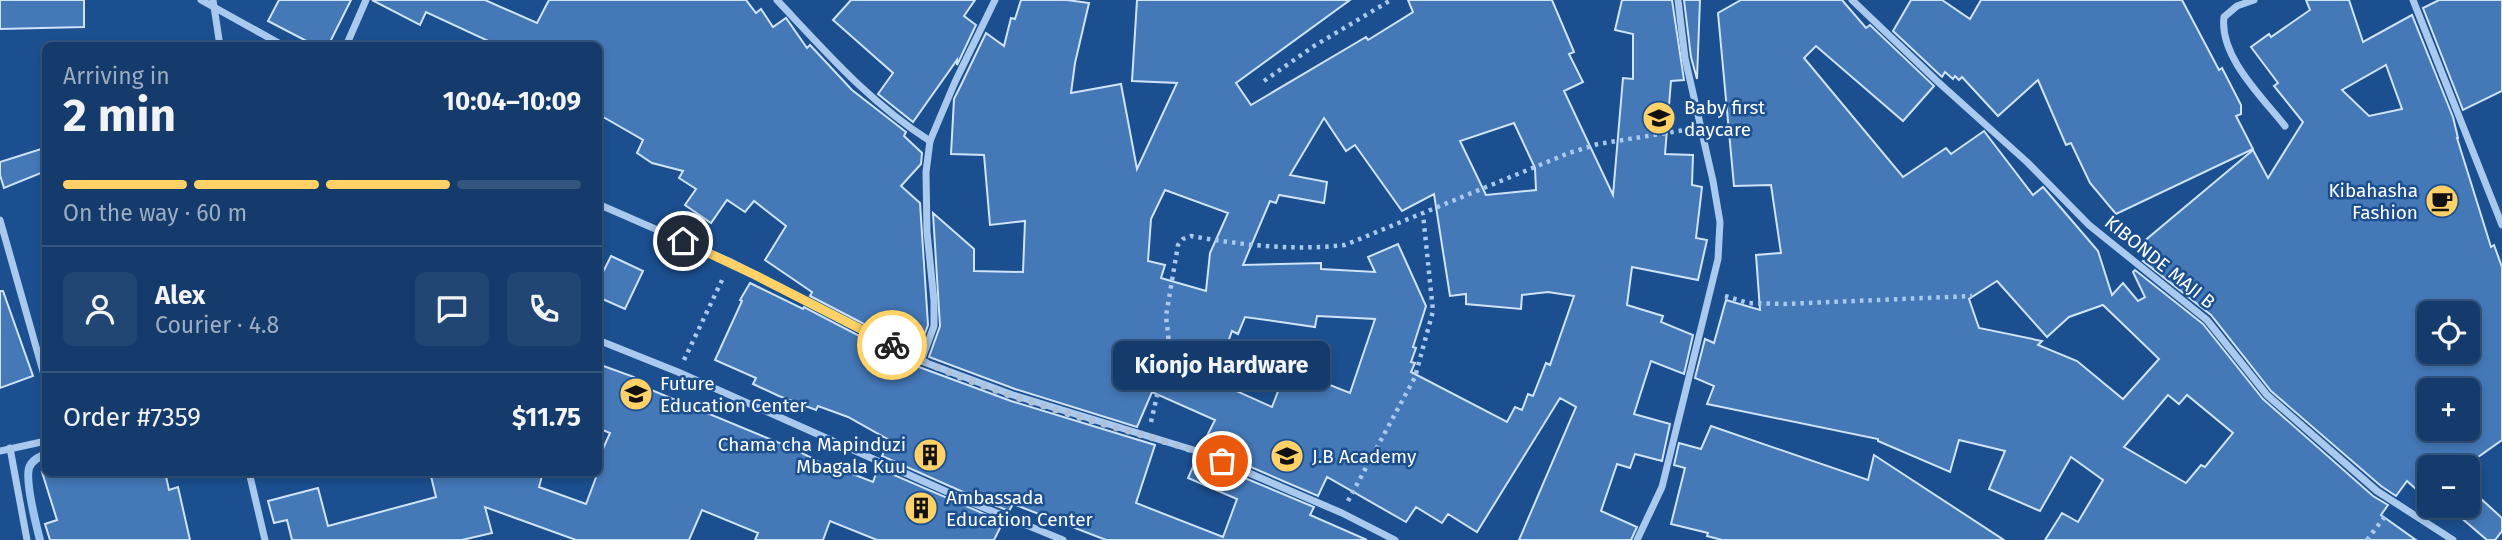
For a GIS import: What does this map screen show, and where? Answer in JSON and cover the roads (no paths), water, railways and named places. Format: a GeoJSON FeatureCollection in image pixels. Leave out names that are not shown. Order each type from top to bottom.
{"type":"FeatureCollection","features":[{"type":"Feature","properties":{"kind":"street"},"geometry":{"type":"LineString","coordinates":[[201,0],[213,4],[277,42]]}},
{"type":"Feature","properties":{"kind":"street"},"geometry":{"type":"LineString","coordinates":[[348,42],[366,0]]}},
{"type":"Feature","properties":{"kind":"street"},"geometry":{"type":"LineString","coordinates":[[777,0],[855,84],[896,119],[930,142]]}},
{"type":"Feature","properties":{"kind":"street"},"geometry":{"type":"LineString","coordinates":[[921,361],[934,326],[927,232],[926,172],[930,142],[955,82],[995,0]]}},
{"type":"Feature","properties":{"kind":"street"},"geometry":{"type":"LineString","coordinates":[[1637,540],[1662,487],[1718,259],[1720,222],[1685,58],[1678,0]]}},
{"type":"Feature","properties":{"kind":"street","name":"KIBONDE MAJI B"},"geometry":{"type":"LineString","coordinates":[[1852,0],[2028,162],[2089,225],[2207,320],[2267,396],[2394,503],[2453,540]]}},
{"type":"Feature","properties":{"kind":"street"},"geometry":{"type":"LineString","coordinates":[[2254,0],[2237,6],[2224,17],[2222,30],[2234,60],[2285,125]]}},
{"type":"Feature","properties":{"kind":"street"},"geometry":{"type":"LineString","coordinates":[[2413,0],[2502,225]]}},
{"type":"Feature","properties":{"kind":"street"},"geometry":{"type":"LineString","coordinates":[[213,4],[219,42]]}},
{"type":"Feature","properties":{"kind":"street"},"geometry":{"type":"LineString","coordinates":[[602,206],[731,262],[921,361],[1013,396],[1200,452],[1342,513],[1395,540]]}},
{"type":"Feature","properties":{"kind":"street"},"geometry":{"type":"LineString","coordinates":[[0,220],[42,368]]}},
{"type":"Feature","properties":{"kind":"street"},"geometry":{"type":"LineString","coordinates":[[602,343],[678,372],[1063,540]]}},
{"type":"Feature","properties":{"kind":"street"},"geometry":{"type":"LineString","coordinates":[[0,451],[42,441]]}},
{"type":"Feature","properties":{"kind":"street"},"geometry":{"type":"LineString","coordinates":[[10,448],[27,540]]}},
{"type":"Feature","properties":{"kind":"street"},"geometry":{"type":"LineString","coordinates":[[249,476],[265,540]]}},
{"type":"Feature","properties":{"kind":"waterway"},"geometry":{"type":"LineString","coordinates":[[40,540],[28,475],[32,463],[42,456]]}},
{"type":"Feature","properties":{"kind":"place","name":"Baby first daycare"},"geometry":{"type":"Point","coordinates":[1659,118]}},
{"type":"Feature","properties":{"kind":"place","name":"Kibahasha Fashion"},"geometry":{"type":"Point","coordinates":[2442,201]}},
{"type":"Feature","properties":{"kind":"place","name":"Future Education Center"},"geometry":{"type":"Point","coordinates":[636,394]}},
{"type":"Feature","properties":{"kind":"place","name":"Chama cha Mapinduzi Mbagala Kuu"},"geometry":{"type":"Point","coordinates":[930,455]}},
{"type":"Feature","properties":{"kind":"place","name":"J.B Academy"},"geometry":{"type":"Point","coordinates":[1287,456]}},
{"type":"Feature","properties":{"kind":"place","name":"Kionjo Hardware"},"geometry":{"type":"Point","coordinates":[1222,461]}},
{"type":"Feature","properties":{"kind":"place","name":"Ambassada Education Center"},"geometry":{"type":"Point","coordinates":[921,508]}}]}
